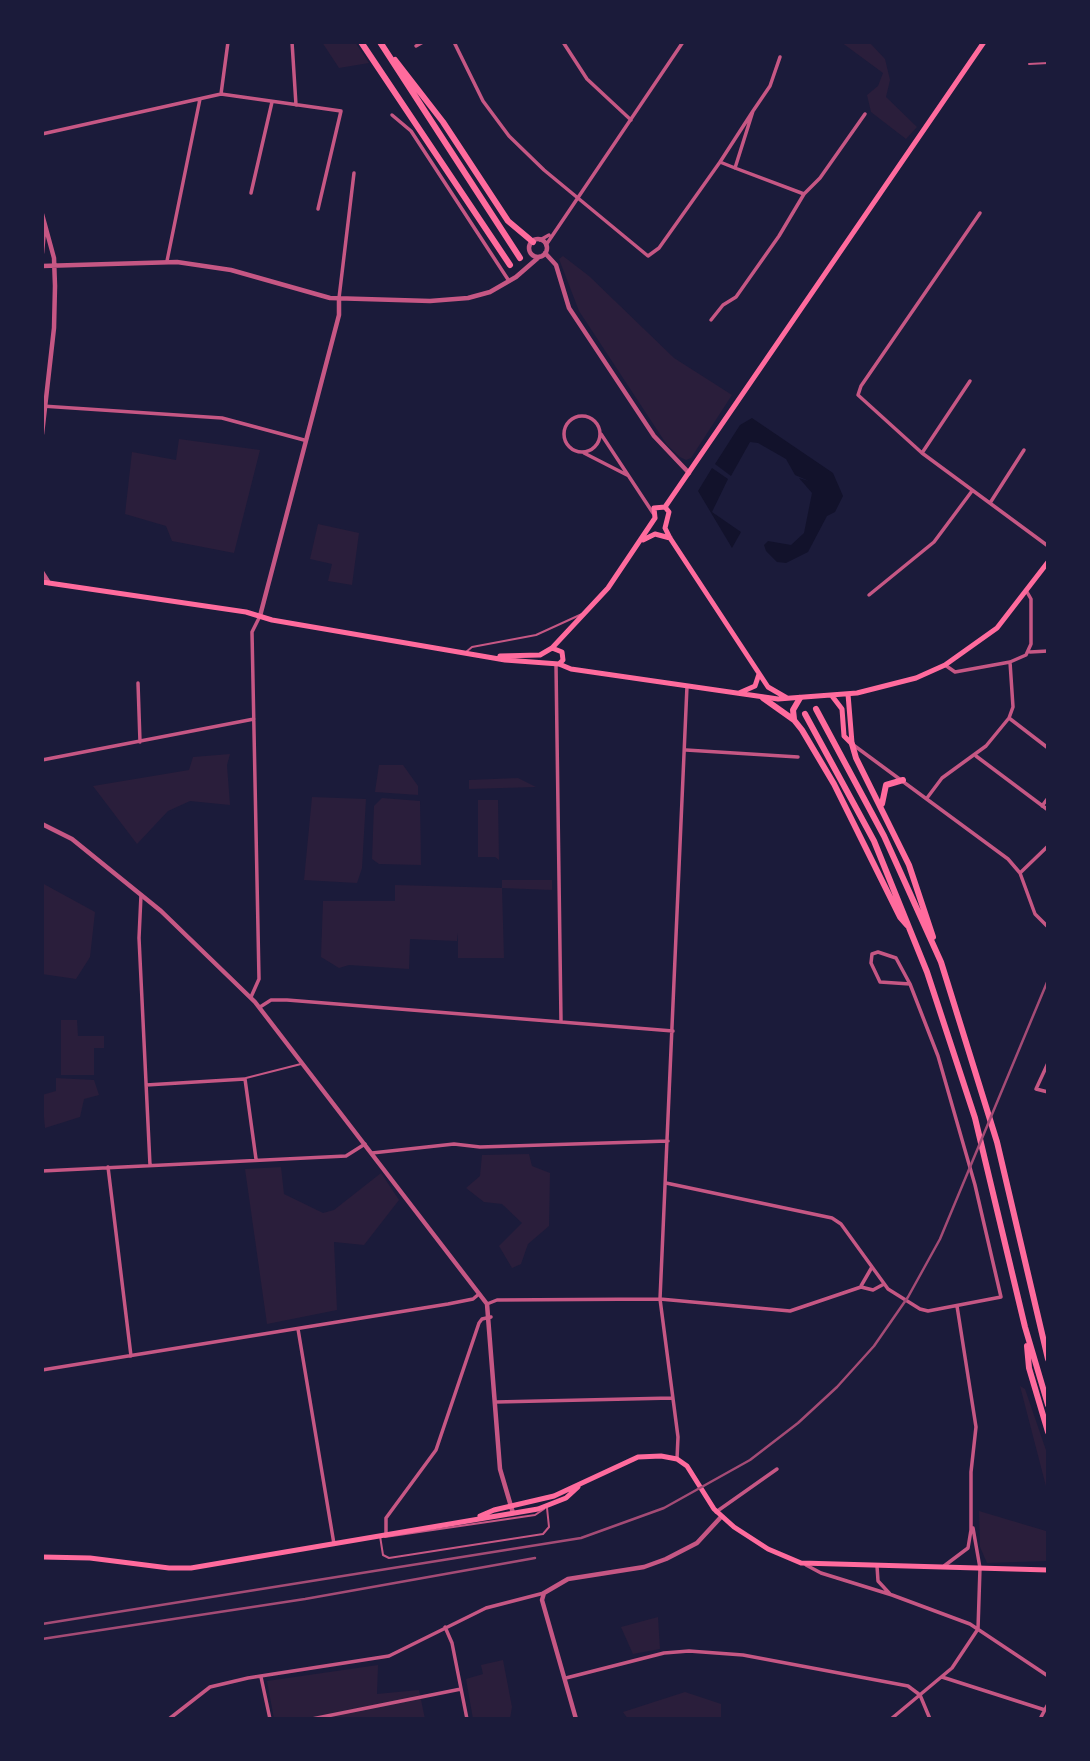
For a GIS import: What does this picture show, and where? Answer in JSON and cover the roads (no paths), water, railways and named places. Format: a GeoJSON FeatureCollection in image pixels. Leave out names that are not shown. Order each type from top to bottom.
{"type":"FeatureCollection","features":[{"type":"Feature","properties":{"kind":"highway"},"geometry":{"type":"LineString","coordinates":[[361,42],[510,265]]}},
{"type":"Feature","properties":{"kind":"highway"},"geometry":{"type":"LineString","coordinates":[[381,45],[433,109],[508,221],[536,241]]}},
{"type":"Feature","properties":{"kind":"highway"},"geometry":{"type":"LineString","coordinates":[[381,45],[520,258]]}},
{"type":"Feature","properties":{"kind":"highway"},"geometry":{"type":"LineString","coordinates":[[763,698],[794,720],[834,784],[900,917],[911,929]]}},
{"type":"Feature","properties":{"kind":"highway"},"geometry":{"type":"LineString","coordinates":[[794,720],[793,710],[800,698]]}},
{"type":"Feature","properties":{"kind":"highway"},"geometry":{"type":"LineString","coordinates":[[816,709],[884,836],[941,962]]}},
{"type":"Feature","properties":{"kind":"highway"},"geometry":{"type":"LineString","coordinates":[[805,715],[874,841],[911,929],[975,1118],[1025,1327],[1048,1405]]}},
{"type":"Feature","properties":{"kind":"highway"},"geometry":{"type":"LineString","coordinates":[[852,744],[856,758],[909,865],[941,962],[997,1142],[1048,1359]]}},
{"type":"Feature","properties":{"kind":"highway"},"geometry":{"type":"LineString","coordinates":[[886,816],[881,800],[883,791],[896,780],[903,780]]}},
{"type":"Feature","properties":{"kind":"highway"},"geometry":{"type":"LineString","coordinates":[[1025,1327],[1029,1368],[1048,1432]]}},
{"type":"Feature","properties":{"kind":"main road"},"geometry":{"type":"LineString","coordinates":[[550,650],[608,588],[641,541],[654,516],[690,472],[984,42]]}},
{"type":"Feature","properties":{"kind":"main road"},"geometry":{"type":"LineString","coordinates":[[662,506],[669,514],[665,520],[670,538],[759,674],[772,691],[788,698]]}},
{"type":"Feature","properties":{"kind":"main road"},"geometry":{"type":"LineString","coordinates":[[654,516],[665,520]]}},
{"type":"Feature","properties":{"kind":"main road"},"geometry":{"type":"LineString","coordinates":[[641,541],[655,534],[670,538]]}},
{"type":"Feature","properties":{"kind":"main road"},"geometry":{"type":"LineString","coordinates":[[42,582],[466,652],[555,664],[571,669],[763,698],[800,698],[848,694],[916,678],[945,665],[991,634],[1027,592],[1048,562]]}},
{"type":"Feature","properties":{"kind":"main road"},"geometry":{"type":"LineString","coordinates":[[496,656],[534,656],[558,648],[563,654],[555,664]]}},
{"type":"Feature","properties":{"kind":"main road"},"geometry":{"type":"LineString","coordinates":[[550,650],[555,664]]}},
{"type":"Feature","properties":{"kind":"main road"},"geometry":{"type":"LineString","coordinates":[[736,693],[755,686],[759,674]]}},
{"type":"Feature","properties":{"kind":"main road"},"geometry":{"type":"LineString","coordinates":[[848,694],[852,744]]}},
{"type":"Feature","properties":{"kind":"main road"},"geometry":{"type":"LineString","coordinates":[[832,696],[842,709],[844,736],[852,744]]}},
{"type":"Feature","properties":{"kind":"main road"},"geometry":{"type":"LineString","coordinates":[[513,1513],[578,1487],[638,1457],[661,1455],[677,1459],[689,1468],[719,1515],[768,1549],[806,1565],[1048,1570]]}},
{"type":"Feature","properties":{"kind":"main road"},"geometry":{"type":"LineString","coordinates":[[42,1557],[90,1558],[169,1568],[198,1567],[547,1506],[566,1498],[578,1487]]}},
{"type":"Feature","properties":{"kind":"street"},"geometry":{"type":"LineString","coordinates":[[221,94],[228,42]]}},
{"type":"Feature","properties":{"kind":"street"},"geometry":{"type":"LineString","coordinates":[[292,42],[296,105]]}},
{"type":"Feature","properties":{"kind":"street"},"geometry":{"type":"LineString","coordinates":[[416,46],[423,42]]}},
{"type":"Feature","properties":{"kind":"street"},"geometry":{"type":"LineString","coordinates":[[454,42],[478,92],[501,126],[533,160],[648,256],[659,248],[720,162],[770,86],[780,57]]}},
{"type":"Feature","properties":{"kind":"street"},"geometry":{"type":"LineString","coordinates":[[563,42],[587,79],[631,120]]}},
{"type":"Feature","properties":{"kind":"street"},"geometry":{"type":"LineString","coordinates":[[42,266],[167,261],[232,270],[339,298],[452,300],[480,295],[509,281],[545,253],[551,234],[579,198],[683,42]]}},
{"type":"Feature","properties":{"kind":"street"},"geometry":{"type":"LineString","coordinates":[[42,134],[221,94],[341,111],[318,209]]}},
{"type":"Feature","properties":{"kind":"street"},"geometry":{"type":"LineString","coordinates":[[167,261],[200,99]]}},
{"type":"Feature","properties":{"kind":"street"},"geometry":{"type":"LineString","coordinates":[[251,193],[272,102]]}},
{"type":"Feature","properties":{"kind":"street"},"geometry":{"type":"LineString","coordinates":[[735,168],[752,111]]}},
{"type":"Feature","properties":{"kind":"street"},"geometry":{"type":"LineString","coordinates":[[711,320],[723,305],[736,297],[779,236],[804,194],[820,178],[865,114]]}},
{"type":"Feature","properties":{"kind":"street"},"geometry":{"type":"LineString","coordinates":[[392,115],[411,131],[509,281]]}},
{"type":"Feature","properties":{"kind":"street"},"geometry":{"type":"LineString","coordinates":[[720,162],[804,194]]}},
{"type":"Feature","properties":{"kind":"street"},"geometry":{"type":"LineString","coordinates":[[251,997],[259,979],[252,632],[260,616],[304,440],[339,315],[355,173]]}},
{"type":"Feature","properties":{"kind":"street"},"geometry":{"type":"LineString","coordinates":[[980,213],[861,386],[858,395],[922,453],[1048,546]]}},
{"type":"Feature","properties":{"kind":"street"},"geometry":{"type":"LineString","coordinates":[[42,215],[45,246],[42,253]]}},
{"type":"Feature","properties":{"kind":"street"},"geometry":{"type":"LineString","coordinates":[[42,215],[55,265],[54,328],[42,434]]}},
{"type":"Feature","properties":{"kind":"street"},"geometry":{"type":"LineString","coordinates":[[529,265],[532,254],[530,249],[536,241],[551,234]]}},
{"type":"Feature","properties":{"kind":"street"},"geometry":{"type":"LineString","coordinates":[[536,241],[547,245]]}},
{"type":"Feature","properties":{"kind":"street"},"geometry":{"type":"LineString","coordinates":[[545,253],[556,265],[569,308],[654,436],[690,472]]}},
{"type":"Feature","properties":{"kind":"street"},"geometry":{"type":"LineString","coordinates":[[532,254],[538,257]]}},
{"type":"Feature","properties":{"kind":"street"},"geometry":{"type":"LineString","coordinates":[[922,453],[970,381]]}},
{"type":"Feature","properties":{"kind":"street"},"geometry":{"type":"LineString","coordinates":[[44,406],[222,418],[304,440]]}},
{"type":"Feature","properties":{"kind":"street"},"geometry":{"type":"LineString","coordinates":[[629,476],[583,452],[571,449],[565,441],[564,431],[568,422],[577,416],[587,416],[595,422],[600,433],[622,463],[654,516]]}},
{"type":"Feature","properties":{"kind":"street"},"geometry":{"type":"LineString","coordinates":[[583,452],[596,445],[600,433]]}},
{"type":"Feature","properties":{"kind":"street"},"geometry":{"type":"LineString","coordinates":[[990,503],[1024,450]]}},
{"type":"Feature","properties":{"kind":"street"},"geometry":{"type":"LineString","coordinates":[[615,468],[622,463]]}},
{"type":"Feature","properties":{"kind":"street"},"geometry":{"type":"LineString","coordinates":[[869,595],[933,542],[972,491]]}},
{"type":"Feature","properties":{"kind":"street"},"geometry":{"type":"LineString","coordinates":[[644,499],[662,506]]}},
{"type":"Feature","properties":{"kind":"street"},"geometry":{"type":"LineString","coordinates":[[42,572],[49,583]]}},
{"type":"Feature","properties":{"kind":"street"},"geometry":{"type":"LineString","coordinates":[[1027,592],[1031,599],[1030,652]]}},
{"type":"Feature","properties":{"kind":"street"},"geometry":{"type":"LineString","coordinates":[[945,665],[956,672],[1010,662],[1030,652],[1048,651]]}},
{"type":"Feature","properties":{"kind":"street"},"geometry":{"type":"LineString","coordinates":[[927,798],[942,778],[967,758],[976,756],[1009,718],[1013,707],[1010,662]]}},
{"type":"Feature","properties":{"kind":"street"},"geometry":{"type":"LineString","coordinates":[[555,664],[561,1021]]}},
{"type":"Feature","properties":{"kind":"street"},"geometry":{"type":"LineString","coordinates":[[138,683],[140,742]]}},
{"type":"Feature","properties":{"kind":"street"},"geometry":{"type":"LineString","coordinates":[[677,1459],[678,1437],[660,1299],[687,686]]}},
{"type":"Feature","properties":{"kind":"street"},"geometry":{"type":"LineString","coordinates":[[1009,718],[1048,748]]}},
{"type":"Feature","properties":{"kind":"street"},"geometry":{"type":"LineString","coordinates":[[42,760],[254,719]]}},
{"type":"Feature","properties":{"kind":"street"},"geometry":{"type":"LineString","coordinates":[[852,744],[1008,859],[1020,873],[1035,914],[1048,927]]}},
{"type":"Feature","properties":{"kind":"street"},"geometry":{"type":"LineString","coordinates":[[686,750],[798,757]]}},
{"type":"Feature","properties":{"kind":"street"},"geometry":{"type":"LineString","coordinates":[[976,756],[1048,810]]}},
{"type":"Feature","properties":{"kind":"street"},"geometry":{"type":"LineString","coordinates":[[1042,806],[1048,798]]}},
{"type":"Feature","properties":{"kind":"street"},"geometry":{"type":"LineString","coordinates":[[42,824],[69,836],[141,895],[251,997],[487,1304],[491,1317],[500,1469],[513,1513]]}},
{"type":"Feature","properties":{"kind":"street"},"geometry":{"type":"LineString","coordinates":[[1020,873],[1048,846]]}},
{"type":"Feature","properties":{"kind":"street"},"geometry":{"type":"LineString","coordinates":[[141,895],[139,938],[150,1165]]}},
{"type":"Feature","properties":{"kind":"street"},"geometry":{"type":"LineString","coordinates":[[666,1183],[828,1216],[841,1224],[884,1284],[924,1310],[957,1306],[1002,1295],[943,1071],[910,984],[895,958],[878,952],[872,954],[871,962],[880,982],[910,984]]}},
{"type":"Feature","properties":{"kind":"street"},"geometry":{"type":"LineString","coordinates":[[260,1007],[271,1000],[287,1000],[673,1031]]}},
{"type":"Feature","properties":{"kind":"street"},"geometry":{"type":"LineString","coordinates":[[1048,1063],[1036,1088],[1048,1091]]}},
{"type":"Feature","properties":{"kind":"street"},"geometry":{"type":"LineString","coordinates":[[146,1085],[244,1079],[256,1159]]}},
{"type":"Feature","properties":{"kind":"street"},"geometry":{"type":"LineString","coordinates":[[372,1153],[454,1144],[480,1147],[668,1140]]}},
{"type":"Feature","properties":{"kind":"street"},"geometry":{"type":"LineString","coordinates":[[42,1171],[346,1156],[365,1144]]}},
{"type":"Feature","properties":{"kind":"street"},"geometry":{"type":"LineString","coordinates":[[108,1167],[131,1356]]}},
{"type":"Feature","properties":{"kind":"street"},"geometry":{"type":"LineString","coordinates":[[861,1287],[872,1267]]}},
{"type":"Feature","properties":{"kind":"street"},"geometry":{"type":"LineString","coordinates":[[487,1304],[497,1300],[660,1299],[790,1311],[861,1287],[873,1290],[884,1284]]}},
{"type":"Feature","properties":{"kind":"street"},"geometry":{"type":"LineString","coordinates":[[42,1370],[448,1304],[479,1294]]}},
{"type":"Feature","properties":{"kind":"street"},"geometry":{"type":"LineString","coordinates":[[944,1566],[968,1548],[976,1427],[957,1306]]}},
{"type":"Feature","properties":{"kind":"street"},"geometry":{"type":"LineString","coordinates":[[383,1534],[386,1518],[436,1450],[479,1323],[482,1319],[491,1317]]}},
{"type":"Feature","properties":{"kind":"street"},"geometry":{"type":"LineString","coordinates":[[298,1329],[334,1544]]}},
{"type":"Feature","properties":{"kind":"street"},"geometry":{"type":"LineString","coordinates":[[495,1402],[673,1398]]}},
{"type":"Feature","properties":{"kind":"street"},"geometry":{"type":"LineString","coordinates":[[169,1719],[207,1689],[260,1676],[389,1656],[491,1606],[544,1592],[568,1579],[644,1567],[666,1559],[697,1543],[719,1515],[777,1469]]}},
{"type":"Feature","properties":{"kind":"street"},"geometry":{"type":"LineString","coordinates":[[891,1719],[942,1676],[965,1652],[978,1629],[980,1568],[971,1519]]}},
{"type":"Feature","properties":{"kind":"street"},"geometry":{"type":"LineString","coordinates":[[42,1549],[42,1557]]}},
{"type":"Feature","properties":{"kind":"street"},"geometry":{"type":"LineString","coordinates":[[806,1565],[821,1573],[892,1595],[978,1629],[1048,1676]]}},
{"type":"Feature","properties":{"kind":"street"},"geometry":{"type":"LineString","coordinates":[[877,1566],[878,1581],[892,1595]]}},
{"type":"Feature","properties":{"kind":"street"},"geometry":{"type":"LineString","coordinates":[[544,1592],[542,1600],[576,1719]]}},
{"type":"Feature","properties":{"kind":"street"},"geometry":{"type":"LineString","coordinates":[[445,1627],[451,1639],[467,1719]]}},
{"type":"Feature","properties":{"kind":"street"},"geometry":{"type":"LineString","coordinates":[[566,1678],[664,1653],[715,1652],[901,1684],[920,1695],[930,1719]]}},
{"type":"Feature","properties":{"kind":"street"},"geometry":{"type":"LineString","coordinates":[[260,1676],[270,1719]]}},
{"type":"Feature","properties":{"kind":"street"},"geometry":{"type":"LineString","coordinates":[[942,1676],[1045,1710]]}},
{"type":"Feature","properties":{"kind":"street"},"geometry":{"type":"LineString","coordinates":[[312,1719],[461,1689]]}},
{"type":"Feature","properties":{"kind":"street"},"geometry":{"type":"LineString","coordinates":[[1040,1719],[1048,1704]]}},
{"type":"Feature","properties":{"kind":"lane"},"geometry":{"type":"LineString","coordinates":[[1029,64],[1048,64]]}},
{"type":"Feature","properties":{"kind":"lane"},"geometry":{"type":"LineString","coordinates":[[466,652],[472,647],[536,635],[574,615],[586,613]]}},
{"type":"Feature","properties":{"kind":"lane"},"geometry":{"type":"LineString","coordinates":[[244,1079],[295,1068],[302,1063]]}},
{"type":"Feature","properties":{"kind":"lane"},"geometry":{"type":"LineString","coordinates":[[513,1513],[392,1538],[383,1534],[383,1555],[388,1558],[543,1534],[549,1529],[548,1498]]}},
{"type":"Feature","properties":{"kind":"railway"},"geometry":{"type":"LineString","coordinates":[[42,1624],[581,1538],[664,1508],[750,1460],[798,1423],[837,1387],[874,1346],[908,1297],[940,1239],[1048,980]]}},
{"type":"Feature","properties":{"kind":"railway"},"geometry":{"type":"LineString","coordinates":[[42,1639],[305,1599],[535,1558]]}}]}
